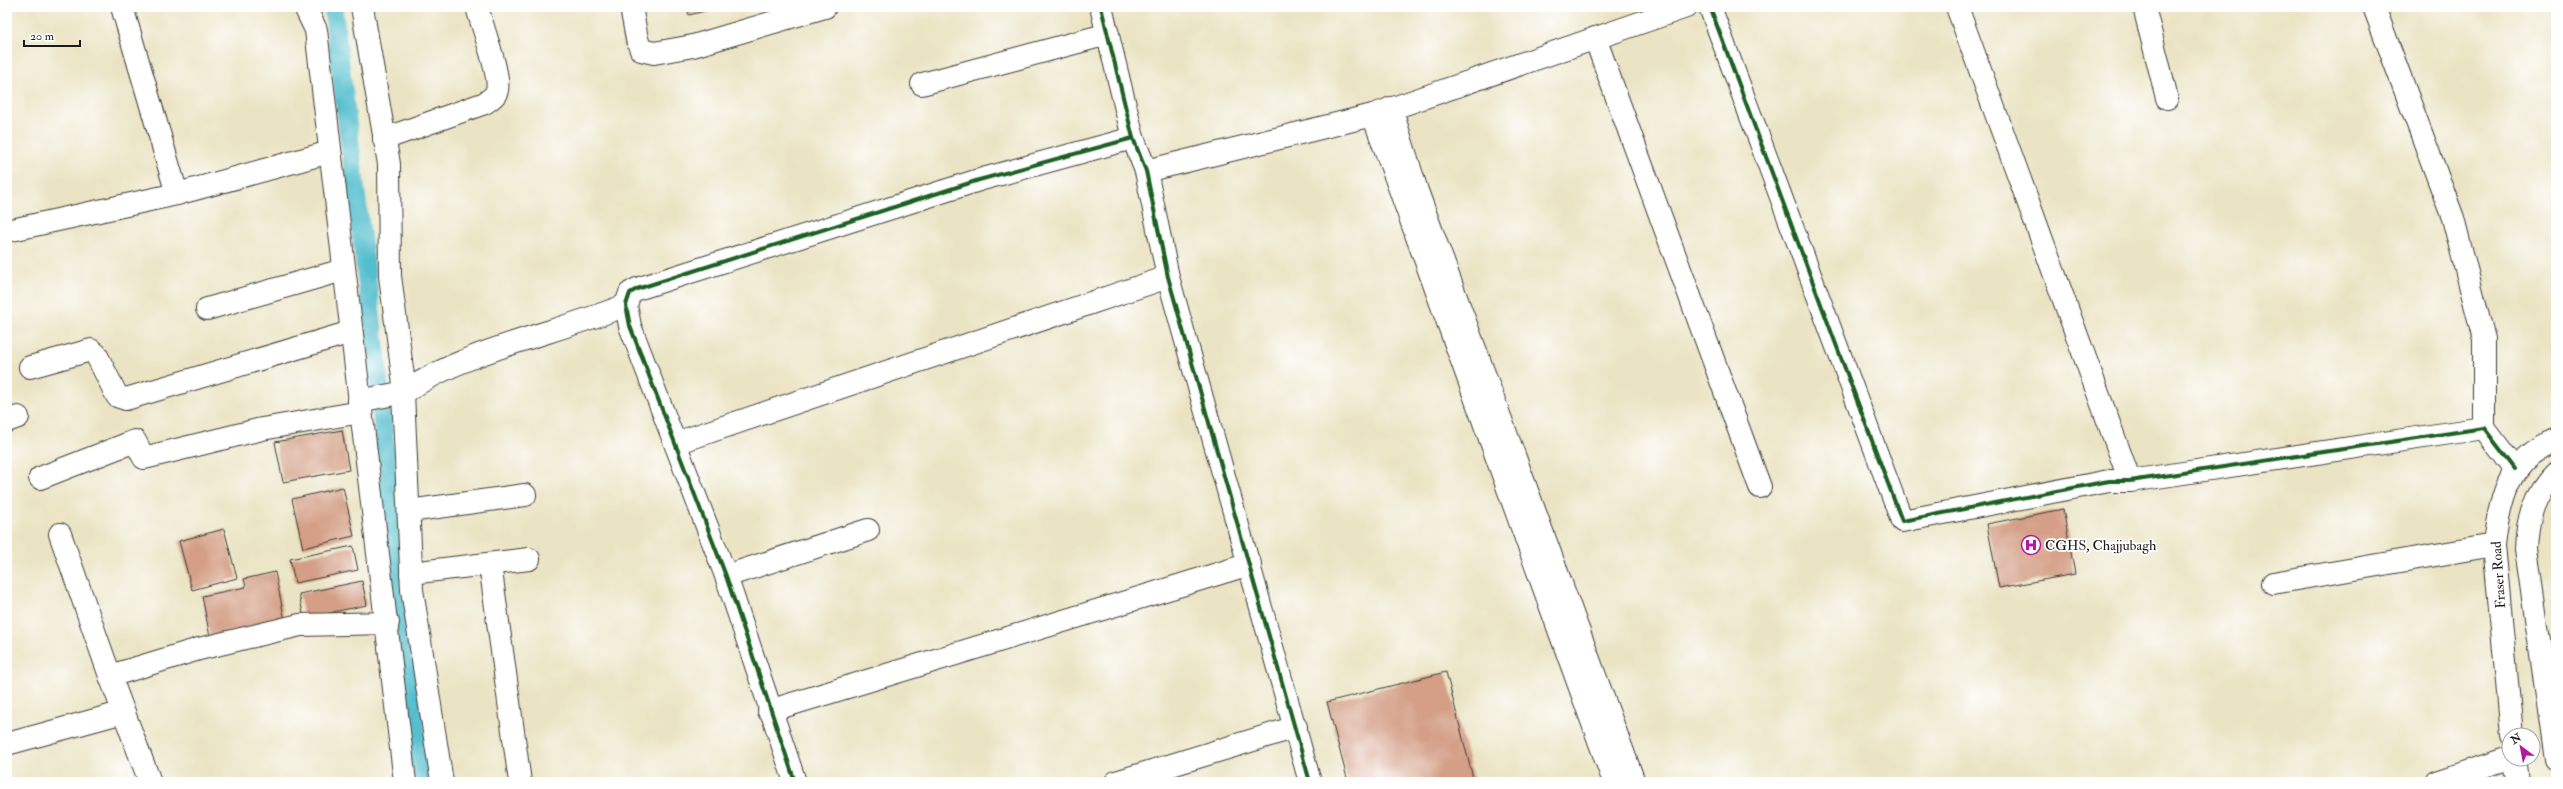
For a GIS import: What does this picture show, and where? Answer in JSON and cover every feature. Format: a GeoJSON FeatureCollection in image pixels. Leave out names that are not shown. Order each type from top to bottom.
{"type":"FeatureCollection","features":[{"type":"Feature","properties":{"kind":"street"},"geometry":{"type":"LineString","coordinates":[[122,7],[177,194]]}},
{"type":"Feature","properties":{"kind":"street"},"geometry":{"type":"LineString","coordinates":[[305,7],[316,30],[343,270],[351,332],[363,404],[405,782]]}},
{"type":"Feature","properties":{"kind":"street"},"geometry":{"type":"LineString","coordinates":[[362,7],[384,139],[390,164],[390,276],[409,511],[411,573],[426,688],[442,782]]}},
{"type":"Feature","properties":{"kind":"street"},"geometry":{"type":"LineString","coordinates":[[384,139],[484,103],[495,95],[498,85],[496,72],[477,7]]}},
{"type":"Feature","properties":{"kind":"street"},"geometry":{"type":"LineString","coordinates":[[632,7],[637,39],[642,50],[654,53],[693,46],[825,7]]}},
{"type":"Feature","properties":{"kind":"street"},"geometry":{"type":"LineString","coordinates":[[1101,7],[1133,138],[1146,172],[1168,277],[1296,727],[1310,782]]}},
{"type":"Feature","properties":{"kind":"street"},"geometry":{"type":"LineString","coordinates":[[1146,172],[1382,112],[1686,7]]}},
{"type":"Feature","properties":{"kind":"street"},"geometry":{"type":"LineString","coordinates":[[1710,7],[1902,521],[2109,481],[2130,481],[2484,428]]}},
{"type":"Feature","properties":{"kind":"street"},"geometry":{"type":"LineString","coordinates":[[1957,7],[2130,481]]}},
{"type":"Feature","properties":{"kind":"street"},"geometry":{"type":"LineString","coordinates":[[2144,7],[2167,98]]}},
{"type":"Feature","properties":{"kind":"street"},"geometry":{"type":"LineString","coordinates":[[2374,7],[2455,225],[2484,339],[2484,428],[2515,469]]}},
{"type":"Feature","properties":{"kind":"street"},"geometry":{"type":"LineString","coordinates":[[922,84],[1108,34]]}},
{"type":"Feature","properties":{"kind":"street"},"geometry":{"type":"LineString","coordinates":[[1595,38],[1760,487]]}},
{"type":"Feature","properties":{"kind":"street"},"geometry":{"type":"LineString","coordinates":[[1382,112],[1417,191],[1474,370],[1614,782]]}},
{"type":"Feature","properties":{"kind":"street"},"geometry":{"type":"LineString","coordinates":[[795,782],[769,711],[726,576],[630,326],[626,305],[630,293],[638,288],[979,180],[1133,138]]}},
{"type":"Feature","properties":{"kind":"street"},"geometry":{"type":"LineString","coordinates":[[7,231],[177,194],[330,152]]}},
{"type":"Feature","properties":{"kind":"street"},"geometry":{"type":"LineString","coordinates":[[207,309],[343,270]]}},
{"type":"Feature","properties":{"kind":"street"},"geometry":{"type":"LineString","coordinates":[[676,443],[1168,277]]}},
{"type":"Feature","properties":{"kind":"street"},"geometry":{"type":"LineString","coordinates":[[40,478],[135,441],[144,458],[363,404],[400,393],[425,379],[468,360],[626,305]]}},
{"type":"Feature","properties":{"kind":"street"},"geometry":{"type":"LineString","coordinates":[[30,367],[91,350],[96,354],[117,396],[126,399],[351,332]]}},
{"type":"Feature","properties":{"kind":"street"},"geometry":{"type":"LineString","coordinates":[[1474,370],[1634,782]]}},
{"type":"Feature","properties":{"kind":"street","name":"Fraser Road"},"geometry":{"type":"LineString","coordinates":[[2511,727],[2494,545],[2502,497],[2515,469],[2546,444],[2556,441]]}},
{"type":"Feature","properties":{"kind":"street"},"geometry":{"type":"LineString","coordinates":[[2556,473],[2543,485],[2532,508],[2527,530],[2526,550],[2556,759]]}},
{"type":"Feature","properties":{"kind":"street"},"geometry":{"type":"LineString","coordinates":[[409,511],[525,495]]}},
{"type":"Feature","properties":{"kind":"street"},"geometry":{"type":"LineString","coordinates":[[726,576],[868,530]]}},
{"type":"Feature","properties":{"kind":"street"},"geometry":{"type":"LineString","coordinates":[[60,534],[110,676],[150,782]]}},
{"type":"Feature","properties":{"kind":"street"},"geometry":{"type":"LineString","coordinates":[[2273,583],[2494,545]]}},
{"type":"Feature","properties":{"kind":"street"},"geometry":{"type":"LineString","coordinates":[[411,573],[529,559]]}},
{"type":"Feature","properties":{"kind":"street"},"geometry":{"type":"LineString","coordinates":[[490,564],[520,782]]}},
{"type":"Feature","properties":{"kind":"street"},"geometry":{"type":"LineString","coordinates":[[769,711],[1250,564]]}},
{"type":"Feature","properties":{"kind":"street"},"geometry":{"type":"LineString","coordinates":[[110,676],[199,649],[300,625],[388,623]]}},
{"type":"Feature","properties":{"kind":"street"},"geometry":{"type":"LineString","coordinates":[[7,744],[124,712]]}},
{"type":"Feature","properties":{"kind":"street"},"geometry":{"type":"LineString","coordinates":[[1116,782],[1296,727]]}},
{"type":"Feature","properties":{"kind":"street"},"geometry":{"type":"LineString","coordinates":[[2437,782],[2501,761]]}},
{"type":"Feature","properties":{"kind":"street"},"geometry":{"type":"LineString","coordinates":[[2515,767],[2518,782]]}},
{"type":"Feature","properties":{"kind":"building"},"geometry":{"type":"Polygon","coordinates":[[[687,7],[717,7],[717,8],[689,15],[687,7]]]}},
{"type":"Feature","properties":{"kind":"building"},"geometry":{"type":"Polygon","coordinates":[[[342,430],[349,470],[283,482],[275,442],[342,430]]]}},
{"type":"Feature","properties":{"kind":"building"},"geometry":{"type":"Polygon","coordinates":[[[343,487],[354,536],[303,548],[292,499],[343,487]]]}},
{"type":"Feature","properties":{"kind":"building"},"geometry":{"type":"Polygon","coordinates":[[[2063,509],[2075,574],[1999,588],[1987,524],[2063,509]]]}},
{"type":"Feature","properties":{"kind":"building"},"geometry":{"type":"Polygon","coordinates":[[[224,529],[237,578],[192,590],[179,541],[224,529]]]}},
{"type":"Feature","properties":{"kind":"building"},"geometry":{"type":"Polygon","coordinates":[[[353,546],[358,570],[295,583],[290,559],[353,546]]]}},
{"type":"Feature","properties":{"kind":"building"},"geometry":{"type":"Polygon","coordinates":[[[275,572],[285,621],[210,637],[202,596],[246,587],[244,579],[275,572]]]}},
{"type":"Feature","properties":{"kind":"building"},"geometry":{"type":"Polygon","coordinates":[[[362,581],[367,605],[304,618],[299,594],[362,581]]]}},
{"type":"Feature","properties":{"kind":"building"},"geometry":{"type":"Polygon","coordinates":[[[1446,672],[1474,782],[1348,782],[1327,702],[1446,672]]]}},
{"type":"Feature","properties":{"kind":"waterway"},"geometry":{"type":"LineString","coordinates":[[333,7],[376,353],[399,594],[422,782]]}},
{"type":"Feature","properties":{"kind":"cycle path"},"geometry":{"type":"LineString","coordinates":[[1101,7],[1133,138],[1146,171],[1168,277],[1310,782]]}},
{"type":"Feature","properties":{"kind":"cycle path"},"geometry":{"type":"LineString","coordinates":[[1710,7],[1902,521],[2109,481],[2130,481],[2484,428],[2515,469]]}},
{"type":"Feature","properties":{"kind":"cycle path"},"geometry":{"type":"LineString","coordinates":[[795,782],[726,576],[630,326],[626,305],[630,293],[637,289],[979,180],[1133,138]]}},
{"type":"Feature","properties":{"kind":"place","name":"CGHS, Chajjubagh"},"geometry":{"type":"Point","coordinates":[2031,545]}}]}
